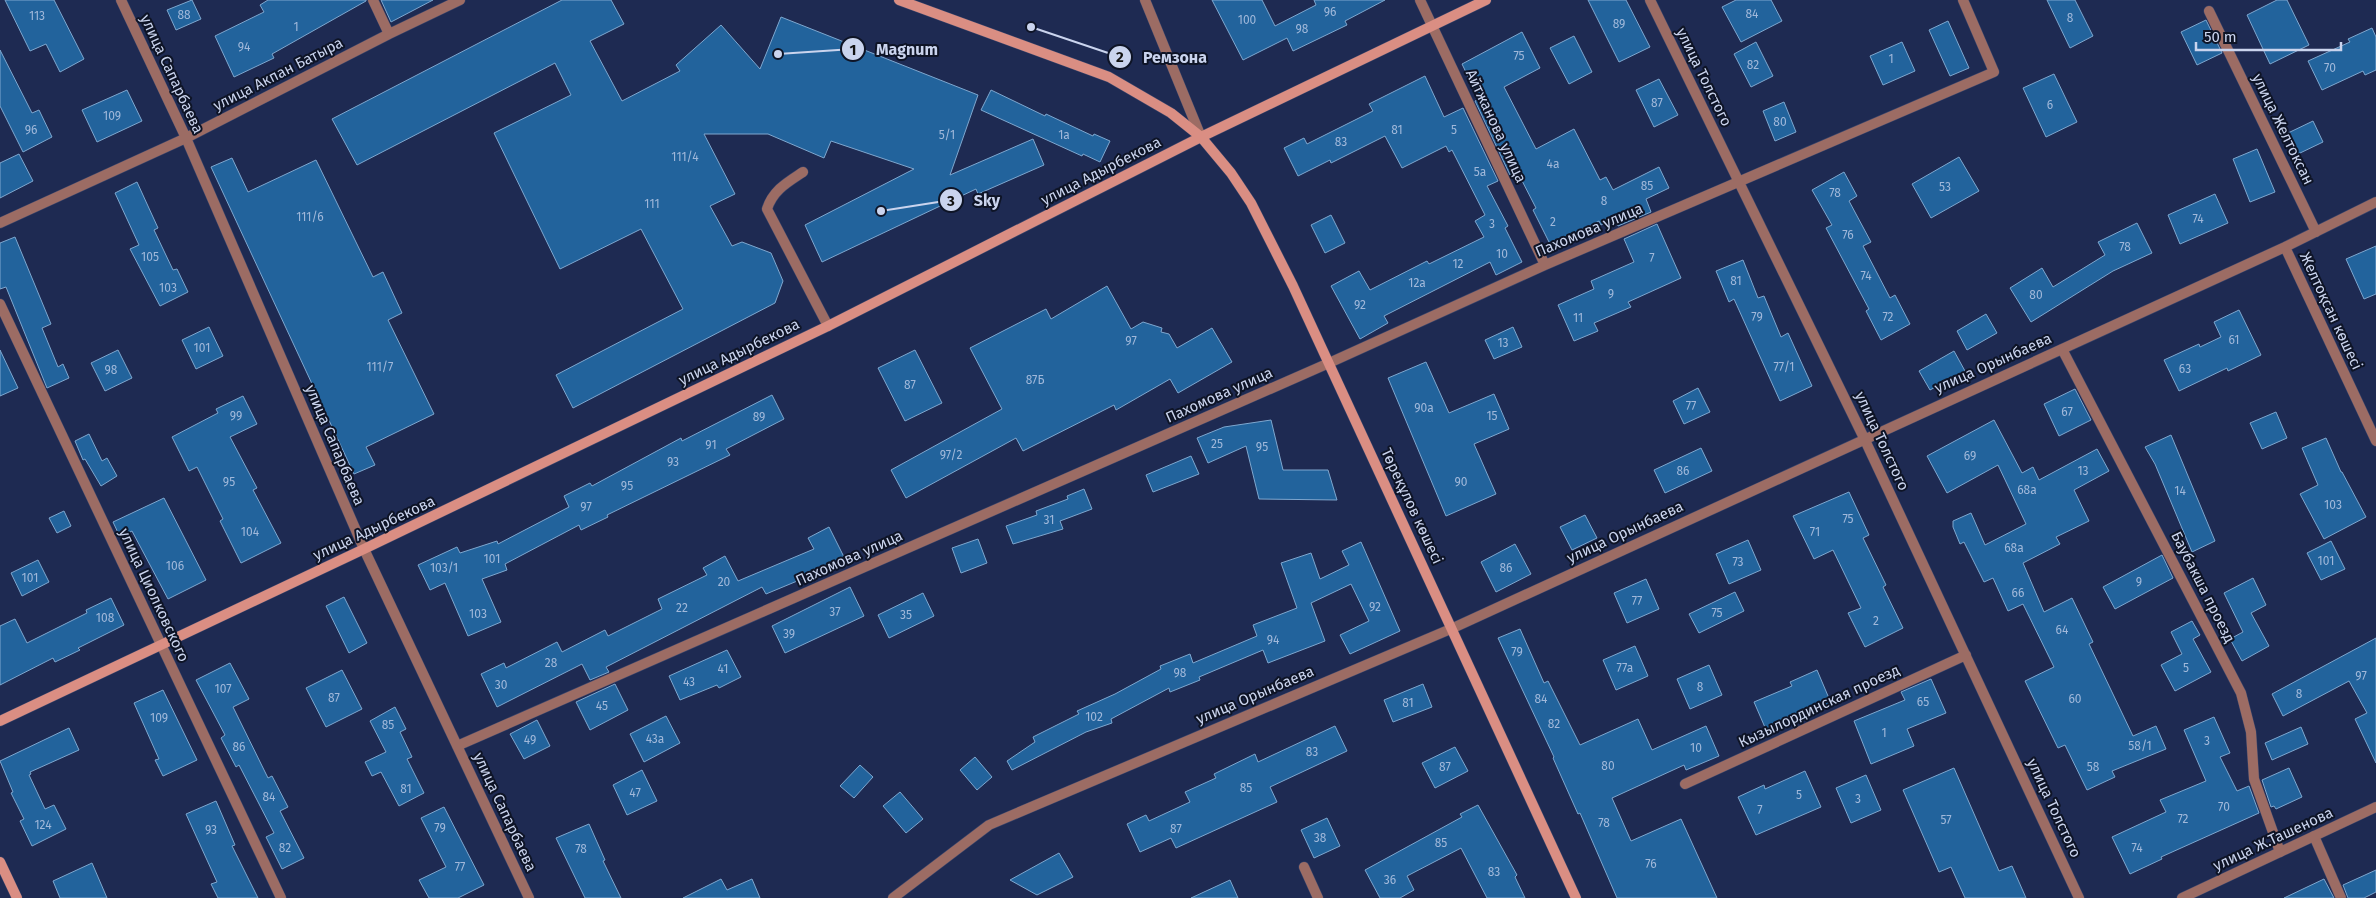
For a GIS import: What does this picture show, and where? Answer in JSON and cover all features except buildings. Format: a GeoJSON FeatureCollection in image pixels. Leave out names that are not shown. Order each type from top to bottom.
{"type":"FeatureCollection","features":[{"type":"Feature","properties":{"kind":"main road","name":"Төреқұлов көшесі"},"geometry":{"type":"LineString","coordinates":[[900,0],[1109,76],[1171,114],[1201,137],[1231,172],[1251,203],[1293,286],[1576,898]]}},
{"type":"Feature","properties":{"kind":"main road","name":"улица Адырбекова"},"geometry":{"type":"LineString","coordinates":[[0,721],[828,326],[1201,137],[1486,0]]}},
{"type":"Feature","properties":{"kind":"main road"},"geometry":{"type":"LineString","coordinates":[[0,862],[17,898]]}},
{"type":"Feature","properties":{"kind":"street","name":"улица Сапарбаева"},"geometry":{"type":"LineString","coordinates":[[122,0],[186,138],[364,549],[529,898]]}},
{"type":"Feature","properties":{"kind":"street"},"geometry":{"type":"LineString","coordinates":[[373,0],[389,34]]}},
{"type":"Feature","properties":{"kind":"street","name":"улица Акпан Батыра"},"geometry":{"type":"LineString","coordinates":[[0,223],[186,138],[389,34],[460,0]]}},
{"type":"Feature","properties":{"kind":"street"},"geometry":{"type":"LineString","coordinates":[[1145,0],[1201,137]]}},
{"type":"Feature","properties":{"kind":"street","name":"Айтжанова улица"},"geometry":{"type":"LineString","coordinates":[[1420,0],[1545,265]]}},
{"type":"Feature","properties":{"kind":"street","name":"улица Толстого"},"geometry":{"type":"LineString","coordinates":[[1650,0],[1864,438],[2079,898]]}},
{"type":"Feature","properties":{"kind":"street","name":"Пахомова улица"},"geometry":{"type":"LineString","coordinates":[[457,746],[1329,363],[1545,265],[1994,72],[1963,0]]}},
{"type":"Feature","properties":{"kind":"street","name":"улица Желтоксан"},"geometry":{"type":"LineString","coordinates":[[2209,12],[2316,232]]}},
{"type":"Feature","properties":{"kind":"street"},"geometry":{"type":"LineString","coordinates":[[803,172],[770,198],[768,209],[828,326]]}},
{"type":"Feature","properties":{"kind":"street","name":"улица Орынбаева"},"geometry":{"type":"LineString","coordinates":[[893,898],[908,893],[990,825],[1452,628],[1864,438],[2285,248],[2376,202]]}},
{"type":"Feature","properties":{"kind":"street","name":"Желтоқсан көшесі"},"geometry":{"type":"LineString","coordinates":[[2285,248],[2376,441]]}},
{"type":"Feature","properties":{"kind":"street","name":"улица Циолковского"},"geometry":{"type":"LineString","coordinates":[[0,304],[281,898]]}},
{"type":"Feature","properties":{"kind":"street","name":"Баубакша проезд"},"geometry":{"type":"LineString","coordinates":[[2062,349],[2241,693],[2251,732],[2254,779],[2280,852]]}},
{"type":"Feature","properties":{"kind":"street","name":"Кызылординская проезд"},"geometry":{"type":"LineString","coordinates":[[1684,784],[1966,655]]}},
{"type":"Feature","properties":{"kind":"street","name":"улица Ж.Ташенова"},"geometry":{"type":"LineString","coordinates":[[2182,898],[2376,807]]}},
{"type":"Feature","properties":{"kind":"street"},"geometry":{"type":"LineString","coordinates":[[2314,836],[2341,898]]}},
{"type":"Feature","properties":{"kind":"street"},"geometry":{"type":"LineString","coordinates":[[1304,868],[1318,898]]}},
{"type":"Feature","properties":{"kind":"place","name":"Ремзона"},"geometry":{"type":"Point","coordinates":[1031,27]}},
{"type":"Feature","properties":{"kind":"place","name":"Magnum"},"geometry":{"type":"Point","coordinates":[778,54]}},
{"type":"Feature","properties":{"kind":"place","name":"Sky"},"geometry":{"type":"Point","coordinates":[881,211]}}]}
